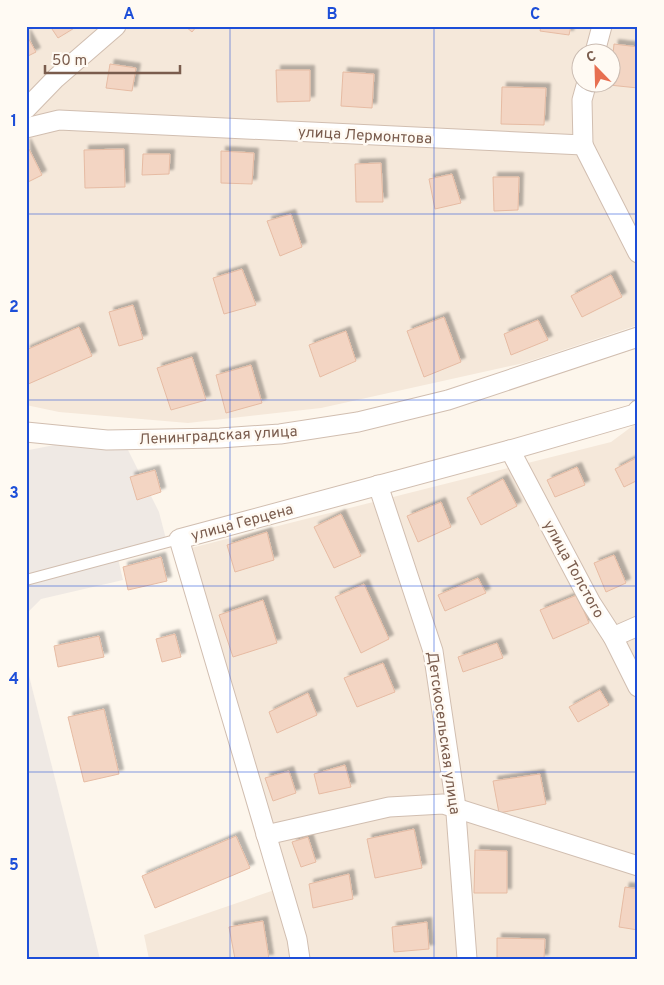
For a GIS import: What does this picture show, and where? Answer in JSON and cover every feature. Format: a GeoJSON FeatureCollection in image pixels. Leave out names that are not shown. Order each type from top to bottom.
{"type":"FeatureCollection","features":[{"type":"Feature","properties":{"kind":"street"},"geometry":{"type":"LineString","coordinates":[[26,109],[56,78],[116,26]]}},
{"type":"Feature","properties":{"kind":"street"},"geometry":{"type":"LineString","coordinates":[[598,42],[602,26]]}},
{"type":"Feature","properties":{"kind":"street"},"geometry":{"type":"LineString","coordinates":[[584,92],[582,100],[583,145],[638,253]]}},
{"type":"Feature","properties":{"kind":"street","name":"улица Лермонтова"},"geometry":{"type":"LineString","coordinates":[[26,128],[59,120],[583,145]]}},
{"type":"Feature","properties":{"kind":"street","name":"Ленинградская улица"},"geometry":{"type":"LineString","coordinates":[[26,432],[107,440],[220,438],[290,432],[358,422],[448,400],[638,337]]}},
{"type":"Feature","properties":{"kind":"street","name":"улица Герцена"},"geometry":{"type":"LineString","coordinates":[[300,959],[297,939],[179,539],[510,450],[635,414],[638,410]]}},
{"type":"Feature","properties":{"kind":"street","name":"улица Толстого"},"geometry":{"type":"LineString","coordinates":[[510,450],[638,687]]}},
{"type":"Feature","properties":{"kind":"street","name":"Детскосельская улица"},"geometry":{"type":"LineString","coordinates":[[378,485],[433,651],[456,808],[467,959]]}},
{"type":"Feature","properties":{"kind":"street"},"geometry":{"type":"LineString","coordinates":[[613,638],[638,626]]}},
{"type":"Feature","properties":{"kind":"street"},"geometry":{"type":"LineString","coordinates":[[266,835],[389,807],[443,804],[638,866]]}},
{"type":"Feature","properties":{"kind":"lane"},"geometry":{"type":"LineString","coordinates":[[26,580],[179,539]]}},
{"type":"Feature","properties":{"kind":"shaded area"},"geometry":{"type":"Polygon","coordinates":[[[26,26],[638,26],[638,325],[524,363],[321,408],[188,423],[59,412],[26,405],[26,26]]]}},
{"type":"Feature","properties":{"kind":"shaded area"},"geometry":{"type":"Polygon","coordinates":[[[638,422],[638,959],[149,959],[144,935],[292,884],[268,818],[191,548],[611,442],[638,422]]]}},
{"type":"Feature","properties":{"kind":"shaded area"},"geometry":{"type":"Polygon","coordinates":[[[85,439],[127,448],[159,512],[168,547],[118,559],[123,580],[41,599],[26,614],[26,457],[29,456],[29,450],[85,439]]]}},
{"type":"Feature","properties":{"kind":"shaded area"},"geometry":{"type":"Polygon","coordinates":[[[26,664],[70,838],[100,959],[26,959],[26,664]]]}},
{"type":"Feature","properties":{"kind":"building"},"geometry":{"type":"Polygon","coordinates":[[[50,26],[75,26],[76,27],[58,38],[50,26]]]}},
{"type":"Feature","properties":{"kind":"building"},"geometry":{"type":"Polygon","coordinates":[[[185,26],[197,26],[192,32],[185,26]]]}},
{"type":"Feature","properties":{"kind":"building"},"geometry":{"type":"Polygon","coordinates":[[[541,26],[571,26],[569,35],[540,31],[541,26]]]}},
{"type":"Feature","properties":{"kind":"building"},"geometry":{"type":"Polygon","coordinates":[[[26,34],[36,52],[26,57],[26,34]]]}},
{"type":"Feature","properties":{"kind":"building"},"geometry":{"type":"Polygon","coordinates":[[[622,45],[638,47],[638,88],[622,86],[622,45]]]}},
{"type":"Feature","properties":{"kind":"building"},"geometry":{"type":"Polygon","coordinates":[[[110,64],[136,68],[132,91],[106,88],[110,64]]]}},
{"type":"Feature","properties":{"kind":"building"},"geometry":{"type":"Polygon","coordinates":[[[276,70],[310,70],[310,101],[277,102],[276,70]]]}},
{"type":"Feature","properties":{"kind":"building"},"geometry":{"type":"Polygon","coordinates":[[[343,72],[374,74],[372,108],[341,106],[343,72]]]}},
{"type":"Feature","properties":{"kind":"building"},"geometry":{"type":"Polygon","coordinates":[[[502,87],[546,88],[544,125],[501,124],[502,87]]]}},
{"type":"Feature","properties":{"kind":"building"},"geometry":{"type":"Polygon","coordinates":[[[26,143],[42,175],[26,183],[26,143]]]}},
{"type":"Feature","properties":{"kind":"building"},"geometry":{"type":"Polygon","coordinates":[[[124,149],[125,187],[85,188],[84,150],[124,149]]]}},
{"type":"Feature","properties":{"kind":"building"},"geometry":{"type":"Polygon","coordinates":[[[221,151],[254,153],[252,184],[221,183],[221,151]]]}},
{"type":"Feature","properties":{"kind":"building"},"geometry":{"type":"Polygon","coordinates":[[[143,154],[170,154],[169,174],[142,175],[143,154]]]}},
{"type":"Feature","properties":{"kind":"building"},"geometry":{"type":"Polygon","coordinates":[[[381,163],[383,202],[356,202],[355,164],[381,163]]]}},
{"type":"Feature","properties":{"kind":"building"},"geometry":{"type":"Polygon","coordinates":[[[452,174],[461,203],[435,209],[429,179],[452,174]]]}},
{"type":"Feature","properties":{"kind":"building"},"geometry":{"type":"Polygon","coordinates":[[[493,177],[519,177],[518,210],[494,211],[493,177]]]}},
{"type":"Feature","properties":{"kind":"building"},"geometry":{"type":"Polygon","coordinates":[[[291,214],[302,247],[280,256],[267,221],[291,214]]]}},
{"type":"Feature","properties":{"kind":"building"},"geometry":{"type":"Polygon","coordinates":[[[242,269],[256,305],[224,314],[213,278],[242,269]]]}},
{"type":"Feature","properties":{"kind":"building"},"geometry":{"type":"Polygon","coordinates":[[[611,275],[622,297],[582,317],[571,296],[611,275]]]}},
{"type":"Feature","properties":{"kind":"building"},"geometry":{"type":"Polygon","coordinates":[[[133,305],[143,339],[119,346],[109,312],[133,305]]]}},
{"type":"Feature","properties":{"kind":"building"},"geometry":{"type":"Polygon","coordinates":[[[444,317],[461,362],[424,377],[407,331],[444,317]]]}},
{"type":"Feature","properties":{"kind":"building"},"geometry":{"type":"Polygon","coordinates":[[[538,320],[548,340],[511,355],[504,334],[538,320]]]}},
{"type":"Feature","properties":{"kind":"building"},"geometry":{"type":"Polygon","coordinates":[[[79,327],[92,356],[26,385],[26,350],[79,327]]]}},
{"type":"Feature","properties":{"kind":"building"},"geometry":{"type":"Polygon","coordinates":[[[346,331],[356,361],[320,377],[309,345],[346,331]]]}},
{"type":"Feature","properties":{"kind":"building"},"geometry":{"type":"Polygon","coordinates":[[[192,357],[206,400],[171,410],[157,368],[192,357]]]}},
{"type":"Feature","properties":{"kind":"building"},"geometry":{"type":"Polygon","coordinates":[[[251,365],[262,403],[226,413],[216,375],[251,365]]]}},
{"type":"Feature","properties":{"kind":"building"},"geometry":{"type":"Polygon","coordinates":[[[638,457],[638,480],[624,487],[615,469],[638,457]]]}},
{"type":"Feature","properties":{"kind":"building"},"geometry":{"type":"Polygon","coordinates":[[[577,467],[585,485],[555,497],[547,480],[577,467]]]}},
{"type":"Feature","properties":{"kind":"building"},"geometry":{"type":"Polygon","coordinates":[[[155,470],[161,492],[137,500],[130,477],[155,470]]]}},
{"type":"Feature","properties":{"kind":"building"},"geometry":{"type":"Polygon","coordinates":[[[503,479],[517,506],[481,525],[467,498],[503,479]]]}},
{"type":"Feature","properties":{"kind":"building"},"geometry":{"type":"Polygon","coordinates":[[[441,502],[451,527],[418,542],[407,516],[441,502]]]}},
{"type":"Feature","properties":{"kind":"building"},"geometry":{"type":"Polygon","coordinates":[[[341,514],[361,556],[334,568],[314,527],[341,514]]]}},
{"type":"Feature","properties":{"kind":"building"},"geometry":{"type":"Polygon","coordinates":[[[267,532],[274,560],[235,572],[227,545],[267,532]]]}},
{"type":"Feature","properties":{"kind":"building"},"geometry":{"type":"Polygon","coordinates":[[[614,555],[626,583],[606,592],[594,563],[614,555]]]}},
{"type":"Feature","properties":{"kind":"building"},"geometry":{"type":"Polygon","coordinates":[[[161,557],[167,581],[128,590],[123,567],[161,557]]]}},
{"type":"Feature","properties":{"kind":"building"},"geometry":{"type":"Polygon","coordinates":[[[478,578],[486,593],[445,611],[438,595],[478,578]]]}},
{"type":"Feature","properties":{"kind":"building"},"geometry":{"type":"Polygon","coordinates":[[[364,584],[389,639],[361,653],[335,597],[364,584]]]}},
{"type":"Feature","properties":{"kind":"building"},"geometry":{"type":"Polygon","coordinates":[[[577,595],[589,623],[553,639],[540,610],[577,595]]]}},
{"type":"Feature","properties":{"kind":"building"},"geometry":{"type":"Polygon","coordinates":[[[263,600],[277,643],[233,657],[219,615],[263,600]]]}},
{"type":"Feature","properties":{"kind":"building"},"geometry":{"type":"Polygon","coordinates":[[[175,634],[181,657],[162,662],[156,639],[175,634]]]}},
{"type":"Feature","properties":{"kind":"building"},"geometry":{"type":"Polygon","coordinates":[[[99,636],[104,657],[58,667],[54,646],[99,636]]]}},
{"type":"Feature","properties":{"kind":"building"},"geometry":{"type":"Polygon","coordinates":[[[497,643],[503,658],[463,672],[458,657],[497,643]]]}},
{"type":"Feature","properties":{"kind":"building"},"geometry":{"type":"Polygon","coordinates":[[[383,663],[395,692],[357,707],[344,678],[383,663]]]}},
{"type":"Feature","properties":{"kind":"building"},"geometry":{"type":"Polygon","coordinates":[[[600,690],[609,705],[578,722],[569,707],[600,690]]]}},
{"type":"Feature","properties":{"kind":"building"},"geometry":{"type":"Polygon","coordinates":[[[308,693],[317,715],[277,733],[269,712],[308,693]]]}},
{"type":"Feature","properties":{"kind":"building"},"geometry":{"type":"Polygon","coordinates":[[[104,709],[119,774],[84,782],[68,717],[104,709]]]}},
{"type":"Feature","properties":{"kind":"building"},"geometry":{"type":"Polygon","coordinates":[[[345,765],[351,787],[319,794],[314,774],[345,765]]]}},
{"type":"Feature","properties":{"kind":"building"},"geometry":{"type":"Polygon","coordinates":[[[289,771],[296,793],[273,801],[265,778],[289,771]]]}},
{"type":"Feature","properties":{"kind":"building"},"geometry":{"type":"Polygon","coordinates":[[[540,774],[546,804],[499,813],[493,781],[540,774]]]}},
{"type":"Feature","properties":{"kind":"building"},"geometry":{"type":"Polygon","coordinates":[[[414,829],[422,868],[375,878],[367,839],[414,829]]]}},
{"type":"Feature","properties":{"kind":"building"},"geometry":{"type":"Polygon","coordinates":[[[236,836],[250,868],[155,908],[142,876],[236,836]]]}},
{"type":"Feature","properties":{"kind":"building"},"geometry":{"type":"Polygon","coordinates":[[[308,837],[316,862],[301,867],[292,842],[308,837]]]}},
{"type":"Feature","properties":{"kind":"building"},"geometry":{"type":"Polygon","coordinates":[[[475,850],[507,851],[507,893],[474,893],[475,850]]]}},
{"type":"Feature","properties":{"kind":"building"},"geometry":{"type":"Polygon","coordinates":[[[349,874],[353,899],[313,908],[309,884],[349,874]]]}},
{"type":"Feature","properties":{"kind":"building"},"geometry":{"type":"Polygon","coordinates":[[[625,887],[638,889],[638,930],[619,927],[625,887]]]}},
{"type":"Feature","properties":{"kind":"building"},"geometry":{"type":"Polygon","coordinates":[[[263,921],[269,959],[235,959],[229,927],[263,921]]]}},
{"type":"Feature","properties":{"kind":"building"},"geometry":{"type":"Polygon","coordinates":[[[427,922],[429,949],[394,952],[392,927],[427,922]]]}},
{"type":"Feature","properties":{"kind":"building"},"geometry":{"type":"Polygon","coordinates":[[[497,938],[545,939],[544,959],[497,959],[497,938]]]}}]}
